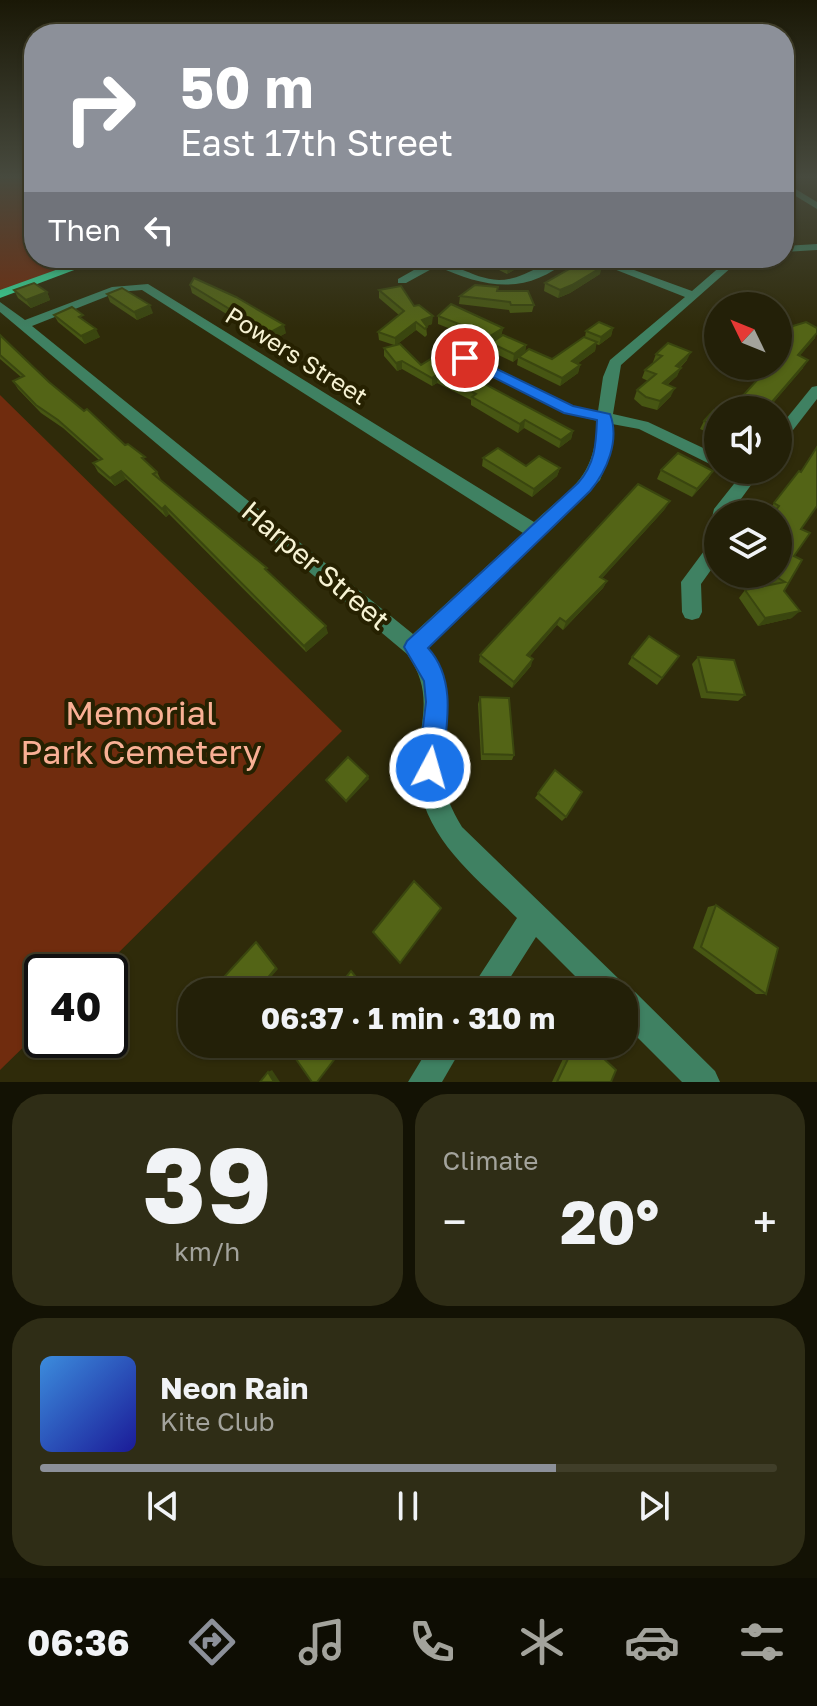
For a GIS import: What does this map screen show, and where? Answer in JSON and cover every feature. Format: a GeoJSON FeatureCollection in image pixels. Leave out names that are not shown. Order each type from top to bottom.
{"type":"FeatureCollection","features":[{"type":"Feature","properties":{"kind":"main road"},"geometry":{"type":"LineString","coordinates":[[0,294],[72,268]]}},
{"type":"Feature","properties":{"kind":"street"},"geometry":{"type":"LineString","coordinates":[[794,248],[817,247]]}},
{"type":"Feature","properties":{"kind":"street"},"geometry":{"type":"LineString","coordinates":[[402,281],[421,268]]}},
{"type":"Feature","properties":{"kind":"street"},"geometry":{"type":"LineString","coordinates":[[451,268],[476,279],[509,284],[533,277],[548,268]]}},
{"type":"Feature","properties":{"kind":"street"},"geometry":{"type":"LineString","coordinates":[[618,268],[694,296]]}},
{"type":"Feature","properties":{"kind":"street"},"geometry":{"type":"LineString","coordinates":[[414,647],[594,476],[603,454],[607,385],[615,363],[726,268]]}},
{"type":"Feature","properties":{"kind":"street","name":"Powers Street"},"geometry":{"type":"LineString","coordinates":[[24,325],[116,289],[144,286],[534,531]]}},
{"type":"Feature","properties":{"kind":"street","name":"Harper Street"},"geometry":{"type":"LineString","coordinates":[[0,306],[414,647],[425,660],[435,681],[437,702],[430,768],[432,791],[440,816],[453,836],[598,978]]}},
{"type":"Feature","properties":{"kind":"street"},"geometry":{"type":"LineString","coordinates":[[442,347],[569,410],[643,425],[704,455]]}},
{"type":"Feature","properties":{"kind":"street"},"geometry":{"type":"LineString","coordinates":[[792,421],[817,390]]}},
{"type":"Feature","properties":{"kind":"street"},"geometry":{"type":"LineString","coordinates":[[692,612],[691,582],[704,565]]}},
{"type":"Feature","properties":{"kind":"street"},"geometry":{"type":"LineString","coordinates":[[493,978],[534,916]]}},
{"type":"Feature","properties":{"kind":"street"},"geometry":{"type":"LineString","coordinates":[[638,1017],[704,1082]]}},
{"type":"Feature","properties":{"kind":"street"},"geometry":{"type":"LineString","coordinates":[[424,1082],[440,1058]]}},
{"type":"Feature","properties":{"kind":"green space"},"geometry":{"type":"Polygon","coordinates":[[[0,226],[24,226],[24,268],[64,268],[0,291],[0,226]]]}},
{"type":"Feature","properties":{"kind":"green space","name":"Memorial Park Cemetery"},"geometry":{"type":"Polygon","coordinates":[[[0,395],[342,731],[117,954],[24,954],[24,1047],[0,1070],[0,395]]]}},
{"type":"Feature","properties":{"kind":"building"},"geometry":{"type":"Polygon","coordinates":[[[571,268],[600,268],[560,290],[545,283],[571,268]]]}},
{"type":"Feature","properties":{"kind":"building"},"geometry":{"type":"Polygon","coordinates":[[[194,278],[236,297],[284,325],[269,333],[190,285],[194,278]]]}},
{"type":"Feature","properties":{"kind":"building"},"geometry":{"type":"Polygon","coordinates":[[[34,283],[47,292],[26,300],[14,290],[34,283]]]}},
{"type":"Feature","properties":{"kind":"building"},"geometry":{"type":"Polygon","coordinates":[[[475,285],[498,287],[497,291],[528,291],[534,305],[511,305],[510,302],[460,296],[475,285]]]}},
{"type":"Feature","properties":{"kind":"building"},"geometry":{"type":"Polygon","coordinates":[[[401,286],[414,306],[419,305],[433,316],[422,320],[427,327],[425,329],[416,322],[395,338],[378,332],[404,311],[379,290],[401,286]]]}},
{"type":"Feature","properties":{"kind":"building"},"geometry":{"type":"Polygon","coordinates":[[[122,288],[150,305],[134,312],[107,294],[122,288]]]}},
{"type":"Feature","properties":{"kind":"building"},"geometry":{"type":"Polygon","coordinates":[[[451,304],[503,328],[490,336],[438,316],[451,304]]]}},
{"type":"Feature","properties":{"kind":"building"},"geometry":{"type":"Polygon","coordinates":[[[72,307],[83,315],[79,317],[96,329],[81,336],[54,315],[72,307]]]}},
{"type":"Feature","properties":{"kind":"building"},"geometry":{"type":"Polygon","coordinates":[[[599,322],[613,328],[601,337],[586,331],[599,322]]]}},
{"type":"Feature","properties":{"kind":"building"},"geometry":{"type":"Polygon","coordinates":[[[806,322],[817,328],[817,333],[798,355],[808,360],[792,379],[792,327],[806,322]]]}},
{"type":"Feature","properties":{"kind":"building"},"geometry":{"type":"Polygon","coordinates":[[[0,335],[49,382],[84,411],[87,409],[125,445],[128,444],[145,457],[142,458],[157,472],[153,474],[267,568],[326,626],[304,646],[165,506],[162,509],[121,471],[110,478],[93,463],[102,459],[36,405],[13,381],[24,376],[0,355],[0,335]]]}},
{"type":"Feature","properties":{"kind":"building"},"geometry":{"type":"Polygon","coordinates":[[[503,335],[526,345],[514,354],[491,343],[503,335]]]}},
{"type":"Feature","properties":{"kind":"building"},"geometry":{"type":"Polygon","coordinates":[[[584,337],[597,342],[572,361],[580,365],[562,378],[519,357],[529,349],[552,359],[584,337]]]}},
{"type":"Feature","properties":{"kind":"building"},"geometry":{"type":"Polygon","coordinates":[[[668,343],[691,352],[676,366],[681,368],[663,383],[675,388],[660,401],[646,397],[637,390],[656,374],[645,370],[662,356],[656,354],[668,343]]]}},
{"type":"Feature","properties":{"kind":"building"},"geometry":{"type":"Polygon","coordinates":[[[400,344],[421,365],[434,357],[573,431],[561,440],[525,420],[520,424],[472,397],[476,394],[438,374],[432,378],[402,361],[396,363],[384,348],[400,344]]]}},
{"type":"Feature","properties":{"kind":"building"},"geometry":{"type":"Polygon","coordinates":[[[757,380],[791,380],[777,396],[743,396],[757,380]]]}},
{"type":"Feature","properties":{"kind":"building"},"geometry":{"type":"Polygon","coordinates":[[[817,447],[817,506],[801,529],[810,533],[794,556],[802,560],[792,577],[792,500],[776,500],[801,472],[817,447]]]}},
{"type":"Feature","properties":{"kind":"building"},"geometry":{"type":"Polygon","coordinates":[[[498,448],[526,466],[539,456],[560,468],[534,489],[483,458],[498,448]]]}},
{"type":"Feature","properties":{"kind":"building"},"geometry":{"type":"Polygon","coordinates":[[[678,453],[704,466],[704,481],[697,489],[661,470],[678,453]]]}},
{"type":"Feature","properties":{"kind":"building"},"geometry":{"type":"Polygon","coordinates":[[[638,484],[670,501],[600,577],[607,581],[566,622],[560,618],[527,655],[533,659],[514,682],[480,655],[638,484]]]}},
{"type":"Feature","properties":{"kind":"building"},"geometry":{"type":"Polygon","coordinates":[[[786,588],[784,591],[800,611],[765,618],[745,590],[786,588]]]}},
{"type":"Feature","properties":{"kind":"building"},"geometry":{"type":"Polygon","coordinates":[[[649,636],[679,656],[662,678],[632,657],[649,636]]]}},
{"type":"Feature","properties":{"kind":"building"},"geometry":{"type":"Polygon","coordinates":[[[698,657],[734,660],[745,695],[707,692],[698,657]]]}},
{"type":"Feature","properties":{"kind":"building"},"geometry":{"type":"Polygon","coordinates":[[[480,697],[509,698],[514,755],[483,754],[480,697]]]}},
{"type":"Feature","properties":{"kind":"building"},"geometry":{"type":"Polygon","coordinates":[[[348,757],[368,776],[346,801],[326,780],[348,757]]]}},
{"type":"Feature","properties":{"kind":"building"},"geometry":{"type":"Polygon","coordinates":[[[555,770],[582,792],[566,817],[538,793],[555,770]]]}},
{"type":"Feature","properties":{"kind":"building"},"geometry":{"type":"Polygon","coordinates":[[[414,881],[441,908],[400,963],[373,932],[414,881]]]}},
{"type":"Feature","properties":{"kind":"building"},"geometry":{"type":"Polygon","coordinates":[[[716,905],[778,948],[766,994],[701,947],[716,905]]]}},
{"type":"Feature","properties":{"kind":"building"},"geometry":{"type":"Polygon","coordinates":[[[256,942],[276,968],[268,978],[224,977],[256,942]]]}},
{"type":"Feature","properties":{"kind":"building"},"geometry":{"type":"Polygon","coordinates":[[[295,1058],[335,1058],[317,1082],[312,1082],[295,1058]]]}},
{"type":"Feature","properties":{"kind":"building"},"geometry":{"type":"Polygon","coordinates":[[[568,1058],[603,1058],[616,1070],[611,1082],[557,1082],[568,1058]]]}},
{"type":"Feature","properties":{"kind":"building"},"geometry":{"type":"Polygon","coordinates":[[[268,1072],[274,1082],[260,1082],[268,1072]]]}},
{"type":"Feature","properties":{"kind":"route"},"geometry":{"type":"LineString","coordinates":[[430,768],[437,702],[435,681],[425,660],[414,647],[559,507],[584,487],[594,476],[603,454],[605,417],[578,413],[557,405],[465,358]]}}]}
